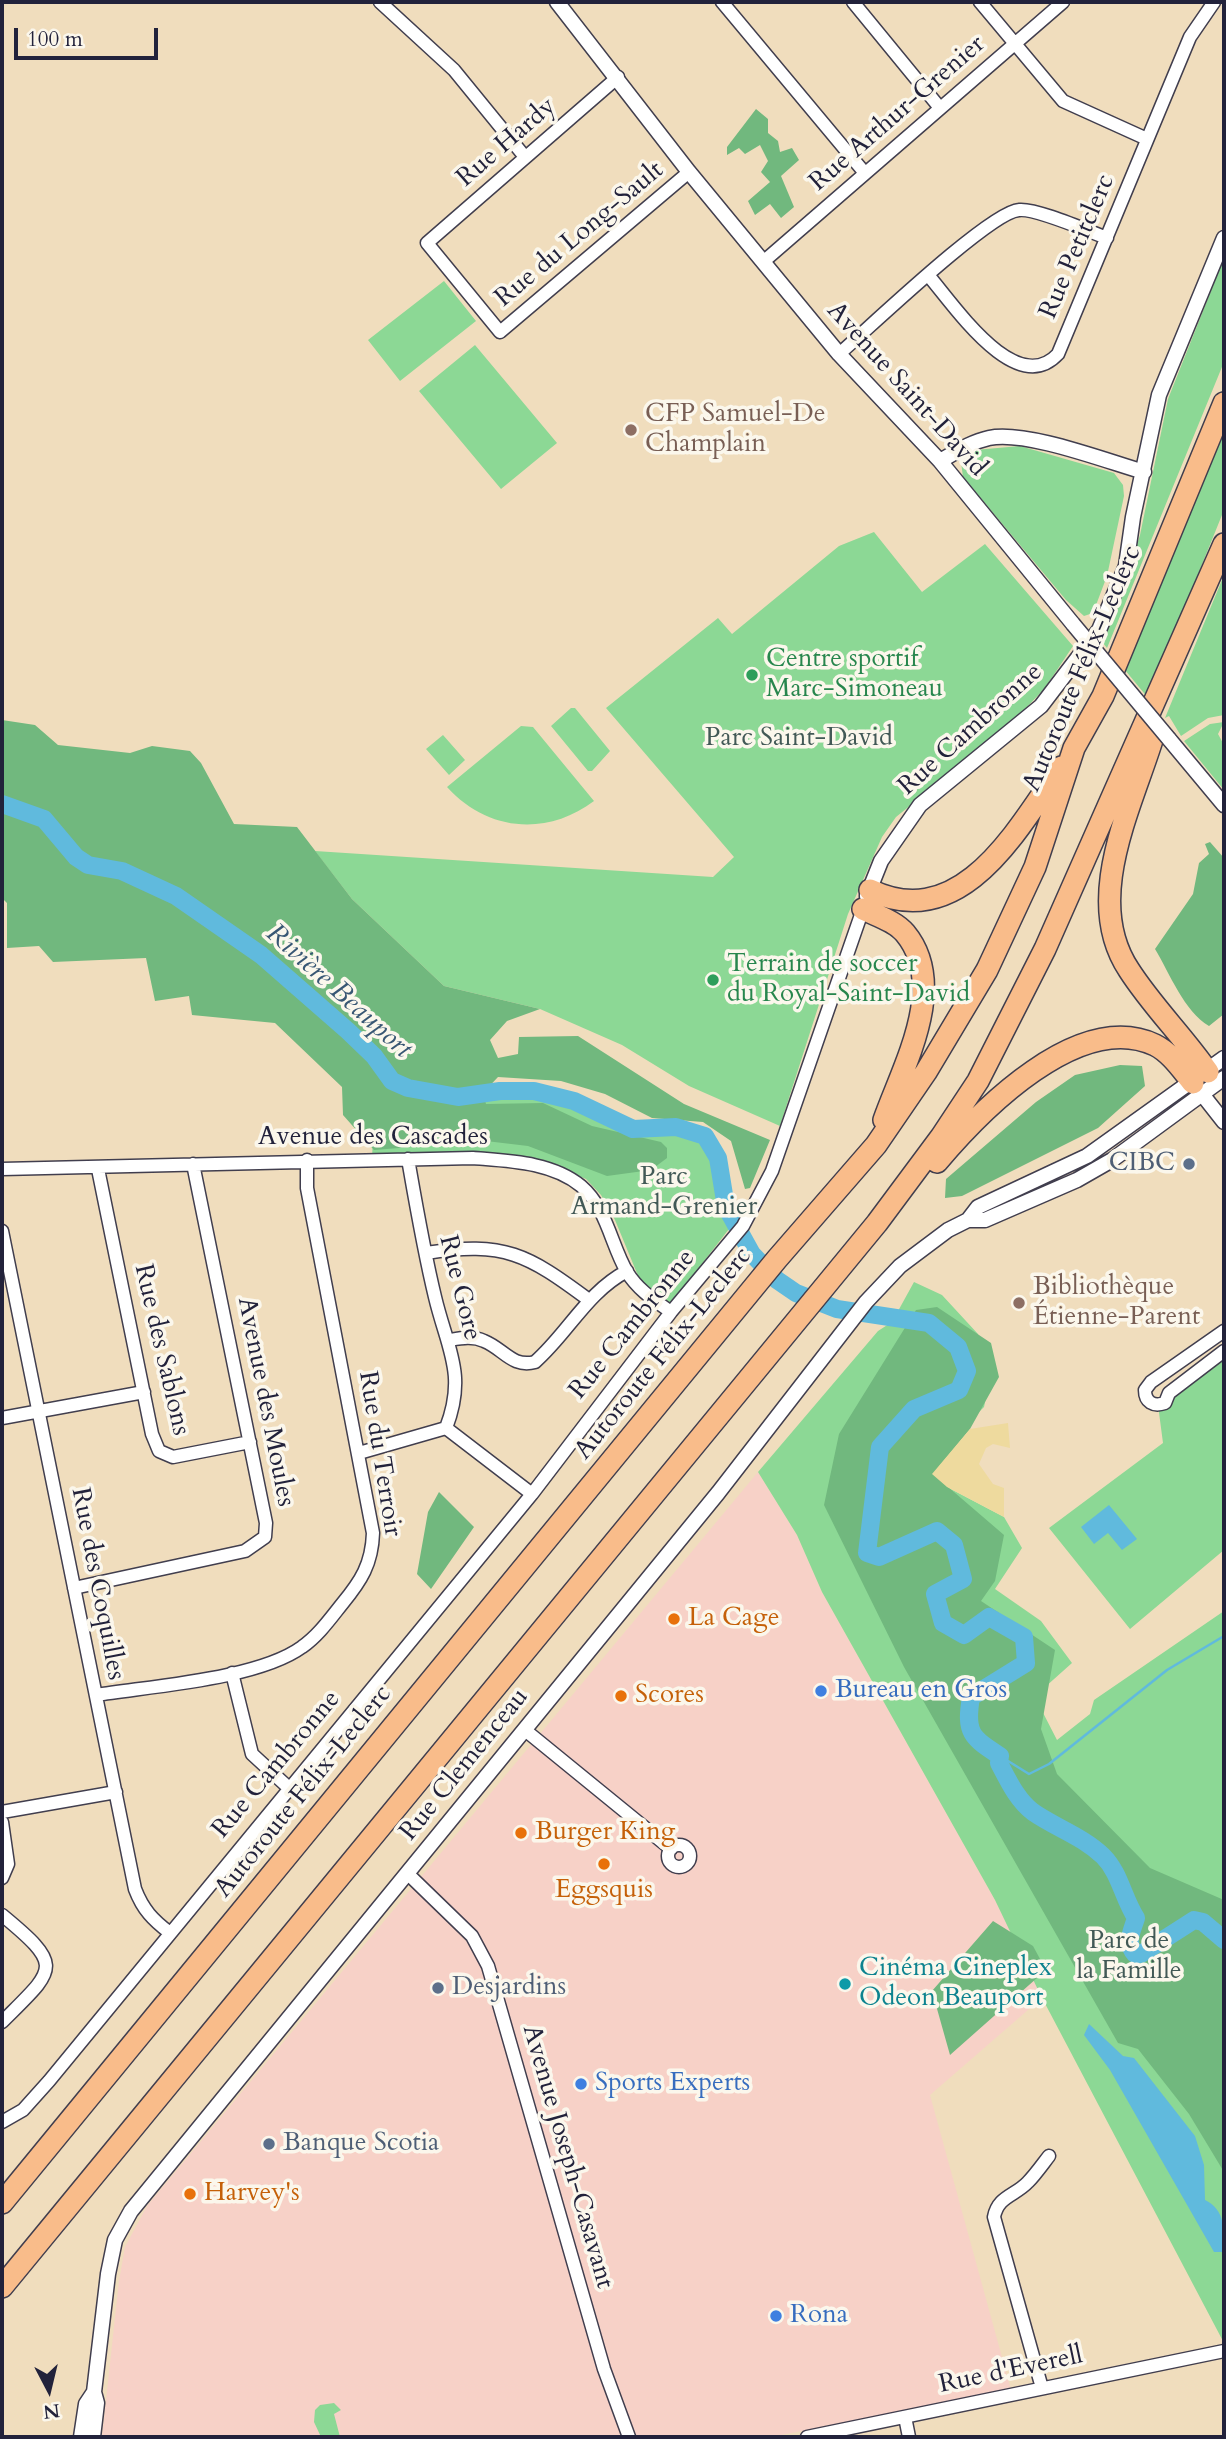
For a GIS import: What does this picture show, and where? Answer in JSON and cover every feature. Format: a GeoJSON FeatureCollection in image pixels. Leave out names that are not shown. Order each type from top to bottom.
{"type":"FeatureCollection","features":[{"type":"Feature","properties":{"kind":"highway","name":"Autoroute Félix-Leclerc"},"geometry":{"type":"LineString","coordinates":[[2,2203],[777,1259],[876,1145],[963,1013],[1009,927],[1035,867],[1074,748],[1103,696],[1224,403]]}},
{"type":"Feature","properties":{"kind":"highway"},"geometry":{"type":"LineString","coordinates":[[2,2287],[877,1223],[941,1137],[978,1080],[1045,949],[1172,668],[1224,544]]}},
{"type":"Feature","properties":{"kind":"highway"},"geometry":{"type":"LineString","coordinates":[[1172,668],[1111,871],[1109,908],[1114,939],[1127,968],[1213,1081]]}},
{"type":"Feature","properties":{"kind":"highway"},"geometry":{"type":"LineString","coordinates":[[866,900],[909,903],[932,898],[960,886],[1006,847],[1074,748]]}},
{"type":"Feature","properties":{"kind":"highway"},"geometry":{"type":"LineString","coordinates":[[866,900],[905,933],[923,974],[919,1026],[876,1145]]}},
{"type":"Feature","properties":{"kind":"highway"},"geometry":{"type":"LineString","coordinates":[[877,1223],[902,1203],[948,1149],[1000,1096],[1028,1074],[1088,1043],[1126,1040],[1156,1045],[1213,1081]]}},
{"type":"Feature","properties":{"kind":"street"},"geometry":{"type":"LineString","coordinates":[[380,2],[454,70],[525,157]]}},
{"type":"Feature","properties":{"kind":"street","name":"Avenue Saint-David"},"geometry":{"type":"LineString","coordinates":[[557,2],[618,77],[689,172],[839,354],[940,461],[1224,805]]}},
{"type":"Feature","properties":{"kind":"street"},"geometry":{"type":"LineString","coordinates":[[722,2],[864,172]]}},
{"type":"Feature","properties":{"kind":"street"},"geometry":{"type":"LineString","coordinates":[[853,2],[940,108]]}},
{"type":"Feature","properties":{"kind":"street"},"geometry":{"type":"LineString","coordinates":[[980,2],[1063,101],[1147,139]]}},
{"type":"Feature","properties":{"kind":"street","name":"Rue Arthur-Grenier"},"geometry":{"type":"LineString","coordinates":[[763,262],[1063,2]]}},
{"type":"Feature","properties":{"kind":"street","name":"Rue Petitclerc"},"geometry":{"type":"LineString","coordinates":[[928,275],[999,354],[1028,367],[1039,368],[1049,364],[1058,354],[1190,37],[1214,2]]}},
{"type":"Feature","properties":{"kind":"street","name":"Rue Hardy"},"geometry":{"type":"LineString","coordinates":[[499,332],[426,243],[618,77]]}},
{"type":"Feature","properties":{"kind":"street","name":"Rue du Long-Sault"},"geometry":{"type":"LineString","coordinates":[[499,332],[689,172]]}},
{"type":"Feature","properties":{"kind":"street"},"geometry":{"type":"LineString","coordinates":[[839,354],[994,221],[1020,209],[1107,238]]}},
{"type":"Feature","properties":{"kind":"street","name":"Rue Cambronne"},"geometry":{"type":"LineString","coordinates":[[2,2122],[23,2110],[49,2081],[532,1494],[671,1312],[743,1226],[772,1171],[866,900],[888,850],[920,805],[1041,706],[1099,631],[1126,566],[1159,395],[1224,238]]}},
{"type":"Feature","properties":{"kind":"street"},"geometry":{"type":"LineString","coordinates":[[940,461],[970,444],[991,438],[1014,437],[1144,472]]}},
{"type":"Feature","properties":{"kind":"street"},"geometry":{"type":"LineString","coordinates":[[1213,1081],[1224,1122]]}},
{"type":"Feature","properties":{"kind":"street","name":"Rue Clemenceau"},"geometry":{"type":"LineString","coordinates":[[93,2437],[97,2403],[94,2392],[108,2274],[115,2240],[131,2211],[718,1493],[866,1302],[920,1250],[968,1220],[978,1207],[1087,1156],[1213,1081]]}},
{"type":"Feature","properties":{"kind":"street","name":"Rue Gore"},"geometry":{"type":"LineString","coordinates":[[408,1159],[436,1299],[450,1340],[457,1391],[446,1428]]}},
{"type":"Feature","properties":{"kind":"street","name":"Avenue des Cascades"},"geometry":{"type":"LineString","coordinates":[[2,1169],[98,1169],[307,1160],[502,1160],[531,1163],[581,1186],[597,1205],[627,1271],[642,1292],[671,1312]]}},
{"type":"Feature","properties":{"kind":"street","name":"Rue du Terroir"},"geometry":{"type":"LineString","coordinates":[[96,1695],[263,1666],[304,1646],[362,1581],[372,1551],[373,1534],[307,1188],[307,1160]]}},
{"type":"Feature","properties":{"kind":"street","name":"Avenue des Moules"},"geometry":{"type":"LineString","coordinates":[[74,1588],[245,1551],[257,1546],[265,1537],[266,1523],[193,1164]]}},
{"type":"Feature","properties":{"kind":"street","name":"Rue des Sablons"},"geometry":{"type":"LineString","coordinates":[[98,1169],[154,1442],[164,1455],[173,1457],[250,1443]]}},
{"type":"Feature","properties":{"kind":"street","name":"Rue des Coquilles"},"geometry":{"type":"LineString","coordinates":[[2,1231],[135,1889],[151,1918],[170,1933]]}},
{"type":"Feature","properties":{"kind":"street"},"geometry":{"type":"LineString","coordinates":[[426,1253],[464,1247],[492,1248],[519,1254],[543,1266],[589,1300]]}},
{"type":"Feature","properties":{"kind":"street"},"geometry":{"type":"LineString","coordinates":[[450,1340],[470,1337],[482,1340],[515,1363],[535,1362],[589,1300],[611,1279],[627,1271]]}},
{"type":"Feature","properties":{"kind":"street"},"geometry":{"type":"LineString","coordinates":[[1224,1331],[1151,1382],[1145,1390],[1145,1397],[1150,1403],[1165,1403],[1169,1394],[1224,1351]]}},
{"type":"Feature","properties":{"kind":"street"},"geometry":{"type":"LineString","coordinates":[[2,1418],[144,1392]]}},
{"type":"Feature","properties":{"kind":"street"},"geometry":{"type":"LineString","coordinates":[[359,1453],[446,1428],[532,1494]]}},
{"type":"Feature","properties":{"kind":"street"},"geometry":{"type":"LineString","coordinates":[[232,1673],[252,1754],[290,1789]]}},
{"type":"Feature","properties":{"kind":"street"},"geometry":{"type":"LineString","coordinates":[[525,1730],[671,1849]]}},
{"type":"Feature","properties":{"kind":"street"},"geometry":{"type":"LineString","coordinates":[[2,1812],[116,1792]]}},
{"type":"Feature","properties":{"kind":"street"},"geometry":{"type":"LineString","coordinates":[[2,1822],[8,1864],[2,1878]]}},
{"type":"Feature","properties":{"kind":"street","name":"Avenue Joseph-Casavant"},"geometry":{"type":"LineString","coordinates":[[408,1874],[472,1936],[488,1966],[604,2369],[629,2437]]}},
{"type":"Feature","properties":{"kind":"street"},"geometry":{"type":"LineString","coordinates":[[2,1915],[38,1945],[44,1954],[47,1970],[44,1980],[2,2022]]}},
{"type":"Feature","properties":{"kind":"street"},"geometry":{"type":"LineString","coordinates":[[1042,2388],[994,2217],[996,2207],[1005,2197],[1026,2185],[1049,2156]]}},
{"type":"Feature","properties":{"kind":"street","name":"Rue d'Everell"},"geometry":{"type":"LineString","coordinates":[[807,2437],[1224,2351]]}},
{"type":"Feature","properties":{"kind":"street","name":"Rue Clemenceau"},"geometry":{"type":"LineString","coordinates":[[81,2437],[86,2404],[94,2392]]}},
{"type":"Feature","properties":{"kind":"street"},"geometry":{"type":"LineString","coordinates":[[905,2417],[909,2437]]}},
{"type":"Feature","properties":{"kind":"shaded area"},"geometry":{"type":"Polygon","coordinates":[[[758,1472],[797,1535],[822,1592],[995,1900],[1043,1997],[930,2095],[1011,2390],[771,2437],[102,2437],[125,2247],[147,2206],[758,1472]]]}},
{"type":"Feature","properties":{"kind":"green space"},"geometry":{"type":"Polygon","coordinates":[[[756,109],[768,119],[768,133],[778,141],[780,152],[792,148],[799,160],[781,176],[794,207],[781,218],[770,204],[755,215],[748,201],[770,182],[761,172],[768,161],[760,145],[745,154],[739,148],[727,155],[727,147],[756,109]]]}},
{"type":"Feature","properties":{"kind":"green space"},"geometry":{"type":"Polygon","coordinates":[[[1224,258],[1224,362],[1107,648],[1099,638],[1130,567],[1140,535],[1168,399],[1224,258]]]}},
{"type":"Feature","properties":{"kind":"green space"},"geometry":{"type":"Polygon","coordinates":[[[444,281],[476,321],[400,381],[368,340],[444,281]]]}},
{"type":"Feature","properties":{"kind":"green space"},"geometry":{"type":"Polygon","coordinates":[[[475,345],[557,443],[501,489],[419,391],[475,345]]]}},
{"type":"Feature","properties":{"kind":"green space"},"geometry":{"type":"Polygon","coordinates":[[[1224,428],[1224,510],[1148,698],[1125,670],[1224,428]]]}},
{"type":"Feature","properties":{"kind":"green space"},"geometry":{"type":"Polygon","coordinates":[[[1020,446],[1114,473],[1123,485],[1124,496],[1107,576],[1093,613],[1084,616],[1066,600],[963,477],[961,462],[975,450],[1020,446]]]}},
{"type":"Feature","properties":{"kind":"green space","name":"Parc Saint-David"},"geometry":{"type":"Polygon","coordinates":[[[874,532],[922,592],[985,544],[1073,646],[1045,688],[1010,725],[896,817],[882,837],[848,914],[780,1126],[689,1086],[622,1045],[540,1009],[444,986],[352,899],[315,851],[713,877],[734,857],[606,708],[718,618],[732,634],[839,546],[874,532]]]}},
{"type":"Feature","properties":{"kind":"green space"},"geometry":{"type":"Polygon","coordinates":[[[1224,575],[1224,715],[1208,718],[1181,736],[1169,716],[1165,718],[1224,575]]]}},
{"type":"Feature","properties":{"kind":"green space"},"geometry":{"type":"Polygon","coordinates":[[[571,708],[575,708],[610,751],[592,771],[588,771],[551,726],[571,708]]]}},
{"type":"Feature","properties":{"kind":"green space"},"geometry":{"type":"Polygon","coordinates":[[[2,720],[35,725],[58,745],[130,753],[152,746],[190,751],[201,763],[234,824],[297,827],[352,899],[444,986],[540,1009],[507,1021],[490,1040],[498,1058],[518,1054],[519,1037],[578,1036],[684,1104],[770,1140],[750,1188],[745,1189],[731,1141],[703,1122],[652,1118],[605,1094],[561,1081],[498,1077],[483,1093],[486,1104],[543,1103],[592,1126],[661,1142],[667,1148],[667,1158],[651,1170],[607,1176],[528,1146],[486,1141],[374,1150],[343,1115],[342,1087],[275,1023],[192,1015],[189,996],[155,1001],[146,958],[53,962],[39,946],[7,948],[7,903],[2,898],[2,720]]]}},
{"type":"Feature","properties":{"kind":"green space"},"geometry":{"type":"Polygon","coordinates":[[[1224,722],[1218,734],[1224,745],[1224,790],[1184,741],[1210,724],[1224,722]]]}},
{"type":"Feature","properties":{"kind":"green space"},"geometry":{"type":"Polygon","coordinates":[[[521,726],[533,727],[594,801],[576,813],[556,820],[518,824],[480,813],[447,787],[521,726]]]}},
{"type":"Feature","properties":{"kind":"green space"},"geometry":{"type":"Polygon","coordinates":[[[443,735],[465,760],[449,775],[426,749],[443,735]]]}},
{"type":"Feature","properties":{"kind":"green space"},"geometry":{"type":"Polygon","coordinates":[[[1210,842],[1224,858],[1224,1014],[1209,1026],[1185,1002],[1155,949],[1193,894],[1199,863],[1209,854],[1205,844],[1210,842]]]}},
{"type":"Feature","properties":{"kind":"green space"},"geometry":{"type":"Polygon","coordinates":[[[1120,1065],[1142,1066],[1145,1086],[1098,1128],[962,1196],[945,1198],[946,1179],[1036,1102],[1075,1075],[1120,1065]]]}},
{"type":"Feature","properties":{"kind":"green space","name":"Parc Armand-Grenier"},"geometry":{"type":"Polygon","coordinates":[[[512,1095],[533,1096],[561,1103],[628,1134],[691,1136],[706,1146],[715,1163],[729,1229],[670,1305],[641,1283],[615,1220],[601,1195],[586,1179],[552,1165],[372,1158],[374,1116],[462,1100],[512,1095]]]}},
{"type":"Feature","properties":{"kind":"green space","name":"Parc de la Famille"},"geometry":{"type":"Polygon","coordinates":[[[914,1282],[942,1295],[978,1334],[990,1379],[984,1407],[935,1456],[947,1487],[1004,1517],[1022,1548],[995,1589],[1041,1621],[1072,1663],[1044,1688],[1039,1705],[1057,1740],[1090,1714],[1094,1700],[1224,1611],[1224,2343],[1040,1994],[995,1900],[822,1592],[797,1535],[758,1472],[878,1331],[892,1322],[914,1282]]]}},
{"type":"Feature","properties":{"kind":"green space","name":"Parc de la Famille"},"geometry":{"type":"Polygon","coordinates":[[[937,1307],[991,1343],[999,1377],[970,1429],[933,1474],[1004,1535],[995,1581],[981,1601],[1055,1650],[1041,1729],[1057,1774],[1150,1868],[1224,1900],[1224,2172],[1189,2114],[1138,2049],[1118,2043],[904,1667],[824,1505],[839,1434],[916,1310],[937,1307]]]}},
{"type":"Feature","properties":{"kind":"green space"},"geometry":{"type":"Polygon","coordinates":[[[1224,1351],[1224,1550],[1130,1629],[1049,1528],[1163,1443],[1158,1405],[1224,1351]]]}},
{"type":"Feature","properties":{"kind":"green space"},"geometry":{"type":"Polygon","coordinates":[[[439,1492],[474,1527],[431,1589],[417,1574],[428,1512],[439,1492]]]}},
{"type":"Feature","properties":{"kind":"green space"},"geometry":{"type":"Polygon","coordinates":[[[993,1921],[1033,1946],[1046,1970],[950,2055],[932,1991],[993,1921]]]}},
{"type":"Feature","properties":{"kind":"green space"},"geometry":{"type":"Polygon","coordinates":[[[334,2403],[341,2410],[334,2414],[340,2437],[321,2437],[314,2422],[315,2410],[320,2405],[334,2403]]]}},
{"type":"Feature","properties":{"kind":"sand"},"geometry":{"type":"Polygon","coordinates":[[[1008,1423],[1010,1448],[993,1444],[986,1448],[979,1464],[993,1484],[1004,1488],[1004,1517],[947,1487],[932,1474],[970,1429],[1008,1423]]]}},
{"type":"Feature","properties":{"kind":"water"},"geometry":{"type":"Polygon","coordinates":[[[1109,1505],[1137,1539],[1122,1550],[1108,1533],[1094,1544],[1081,1527],[1109,1505]]]}},
{"type":"Feature","properties":{"kind":"water"},"geometry":{"type":"Polygon","coordinates":[[[1089,2024],[1123,2056],[1134,2058],[1195,2136],[1204,2165],[1205,2200],[1217,2209],[1220,2215],[1224,2229],[1224,2252],[1214,2252],[1110,2070],[1084,2035],[1089,2024]]]}},
{"type":"Feature","properties":{"kind":"waterway","name":"Rivière Beauport"},"geometry":{"type":"LineString","coordinates":[[2,804],[44,819],[76,857],[88,865],[122,871],[176,896],[261,955],[374,1056],[392,1081],[408,1088],[458,1097],[500,1091],[534,1091],[574,1101],[633,1129],[676,1127],[705,1136],[718,1158],[726,1207],[752,1254],[777,1280],[796,1293],[837,1309],[929,1323],[958,1347],[967,1371],[959,1390],[914,1409],[880,1447],[867,1553],[879,1557],[937,1531],[954,1545],[963,1579],[935,1594],[943,1623],[964,1635],[989,1617],[1024,1637],[1026,1663],[971,1697],[969,1719],[972,1733],[982,1744],[1000,1756],[999,1763],[1027,1807],[1086,1843],[1109,1863],[1136,1918],[1130,1941],[1135,1954],[1141,1954],[1194,1920],[1203,1922],[1224,1940]]}},
{"type":"Feature","properties":{"kind":"waterway"},"geometry":{"type":"LineString","coordinates":[[1000,1756],[1029,1774],[1049,1764],[1167,1670],[1224,1636]]}},
{"type":"Feature","properties":{"kind":"place","name":"CFP Samuel-De Champlain"},"geometry":{"type":"Point","coordinates":[631,430]}},
{"type":"Feature","properties":{"kind":"place","name":"Centre sportif Marc-Simoneau"},"geometry":{"type":"Point","coordinates":[752,675]}},
{"type":"Feature","properties":{"kind":"place","name":"Terrain de soccer du Royal-Saint-David"},"geometry":{"type":"Point","coordinates":[713,980]}},
{"type":"Feature","properties":{"kind":"place","name":"CIBC"},"geometry":{"type":"Point","coordinates":[1189,1164]}},
{"type":"Feature","properties":{"kind":"place","name":"Bibliothèque Étienne-Parent"},"geometry":{"type":"Point","coordinates":[1019,1303]}},
{"type":"Feature","properties":{"kind":"place","name":"La Cage"},"geometry":{"type":"Point","coordinates":[674,1619]}},
{"type":"Feature","properties":{"kind":"place","name":"Bureau en Gros"},"geometry":{"type":"Point","coordinates":[821,1691]}},
{"type":"Feature","properties":{"kind":"place","name":"Scores"},"geometry":{"type":"Point","coordinates":[621,1696]}},
{"type":"Feature","properties":{"kind":"place","name":"Burger King"},"geometry":{"type":"Point","coordinates":[521,1833]}},
{"type":"Feature","properties":{"kind":"place","name":"Eggsquis"},"geometry":{"type":"Point","coordinates":[604,1864]}},
{"type":"Feature","properties":{"kind":"place","name":"Cinéma Cineplex Odeon Beauport"},"geometry":{"type":"Point","coordinates":[845,1984]}},
{"type":"Feature","properties":{"kind":"place","name":"Desjardins"},"geometry":{"type":"Point","coordinates":[438,1988]}},
{"type":"Feature","properties":{"kind":"place","name":"Sports Experts"},"geometry":{"type":"Point","coordinates":[581,2084]}},
{"type":"Feature","properties":{"kind":"place","name":"Banque Scotia"},"geometry":{"type":"Point","coordinates":[269,2144]}},
{"type":"Feature","properties":{"kind":"place","name":"Harvey's"},"geometry":{"type":"Point","coordinates":[190,2194]}},
{"type":"Feature","properties":{"kind":"place","name":"Rona"},"geometry":{"type":"Point","coordinates":[776,2316]}}]}
